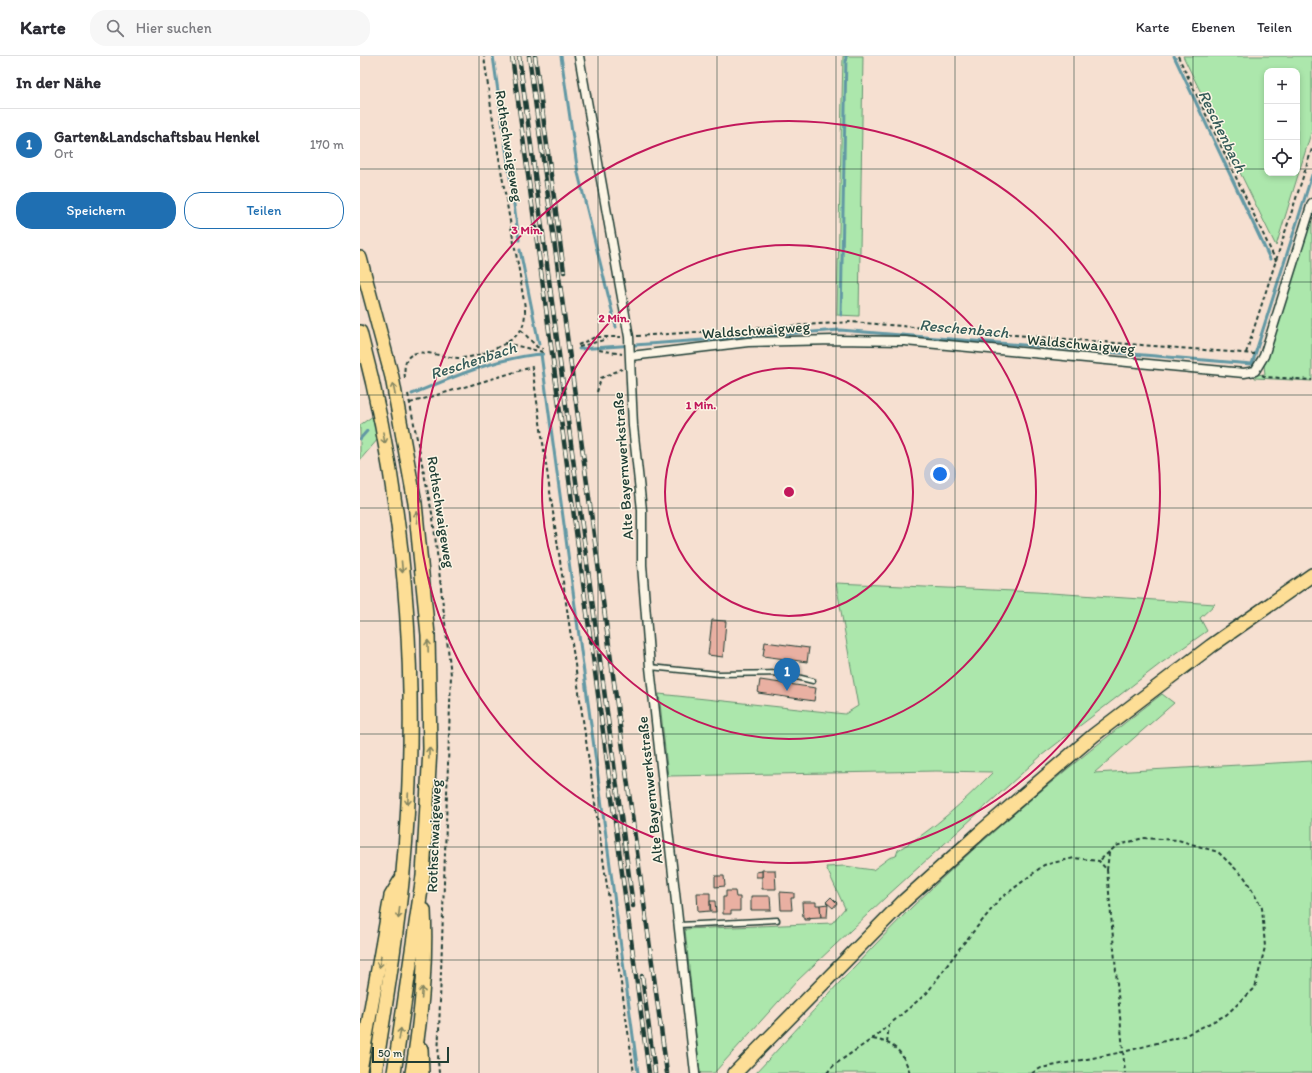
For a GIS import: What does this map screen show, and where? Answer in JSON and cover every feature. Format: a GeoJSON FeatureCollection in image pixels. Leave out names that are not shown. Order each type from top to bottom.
{"type":"FeatureCollection","features":[{"type":"Feature","properties":{"kind":"highway"},"geometry":{"type":"LineString","coordinates":[[360,258],[392,377],[415,503],[428,635],[430,685],[428,791],[423,876],[394,1073]]}},
{"type":"Feature","properties":{"kind":"highway"},"geometry":{"type":"LineString","coordinates":[[360,332],[373,380],[396,506],[409,637],[411,686],[410,748],[403,874],[395,941],[375,1073]]}},
{"type":"Feature","properties":{"kind":"highway"},"geometry":{"type":"LineString","coordinates":[[735,1073],[904,901],[983,830],[1094,735],[1211,646],[1312,575]]}},
{"type":"Feature","properties":{"kind":"highway"},"geometry":{"type":"LineString","coordinates":[[360,1070],[391,896],[403,874]]}},
{"type":"Feature","properties":{"kind":"highway"},"geometry":{"type":"LineString","coordinates":[[412,1073],[420,1021],[426,944],[423,876]]}},
{"type":"Feature","properties":{"kind":"highway"},"geometry":{"type":"LineString","coordinates":[[420,1021],[422,1073]]}},
{"type":"Feature","properties":{"kind":"street","name":"Alte Bayernwerkstraße"},"geometry":{"type":"LineString","coordinates":[[579,56],[629,337],[634,426],[642,510],[642,565],[650,667],[696,1073]]}},
{"type":"Feature","properties":{"kind":"street"},"geometry":{"type":"LineString","coordinates":[[1255,371],[1264,356],[1312,203]]}},
{"type":"Feature","properties":{"kind":"street","name":"Waldschwaigweg"},"geometry":{"type":"LineString","coordinates":[[630,352],[748,342],[835,340],[897,341],[1244,373],[1255,371]]}},
{"type":"Feature","properties":{"kind":"lane"},"geometry":{"type":"LineString","coordinates":[[650,667],[718,674],[781,673],[813,681]]}},
{"type":"Feature","properties":{"kind":"lane"},"geometry":{"type":"LineString","coordinates":[[679,925],[777,920]]}},
{"type":"Feature","properties":{"kind":"path","name":"Rothschwaigeweg"},"geometry":{"type":"LineString","coordinates":[[484,56],[492,119],[525,310],[521,330]]}},
{"type":"Feature","properties":{"kind":"path"},"geometry":{"type":"LineString","coordinates":[[1178,56],[1276,261]]}},
{"type":"Feature","properties":{"kind":"path"},"geometry":{"type":"LineString","coordinates":[[1246,353],[1312,149]]}},
{"type":"Feature","properties":{"kind":"path"},"geometry":{"type":"LineString","coordinates":[[405,381],[404,367],[411,355],[425,352],[458,358],[476,356],[504,343],[521,330],[537,347],[543,350],[504,343]]}},
{"type":"Feature","properties":{"kind":"path"},"geometry":{"type":"LineString","coordinates":[[595,337],[610,338],[578,346],[595,337]]}},
{"type":"Feature","properties":{"kind":"path"},"geometry":{"type":"LineString","coordinates":[[599,350],[630,352]]}},
{"type":"Feature","properties":{"kind":"path"},"geometry":{"type":"LineString","coordinates":[[597,392],[601,378],[631,365]]}},
{"type":"Feature","properties":{"kind":"path"},"geometry":{"type":"LineString","coordinates":[[410,403],[532,367],[634,1073]]}},
{"type":"Feature","properties":{"kind":"path"},"geometry":{"type":"LineString","coordinates":[[1255,371],[1266,377],[1312,380]]}},
{"type":"Feature","properties":{"kind":"path","name":"Rothschwaigeweg"},"geometry":{"type":"LineString","coordinates":[[406,388],[433,518],[451,675],[440,975],[439,1073]]}},
{"type":"Feature","properties":{"kind":"path"},"geometry":{"type":"LineString","coordinates":[[1032,1073],[1041,1068],[1072,1060],[1123,1052],[1184,1036],[1226,1015],[1255,988],[1265,947],[1262,908],[1245,878],[1218,852],[1178,840],[1143,838],[1116,846],[1099,861]]}},
{"type":"Feature","properties":{"kind":"path"},"geometry":{"type":"LineString","coordinates":[[1109,852],[1108,870],[1125,1073]]}},
{"type":"Feature","properties":{"kind":"path"},"geometry":{"type":"LineString","coordinates":[[827,1073],[834,1065],[872,1039],[927,993],[959,949],[1000,899],[1044,865],[1074,858],[1099,861],[1108,870]]}},
{"type":"Feature","properties":{"kind":"path"},"geometry":{"type":"LineString","coordinates":[[887,1042],[889,1025]]}},
{"type":"Feature","properties":{"kind":"path"},"geometry":{"type":"LineString","coordinates":[[872,1039],[887,1042],[905,1058],[910,1073]]}},
{"type":"Feature","properties":{"kind":"green space"},"geometry":{"type":"Polygon","coordinates":[[[843,56],[863,56],[859,316],[837,315],[843,56]]]}},
{"type":"Feature","properties":{"kind":"green space"},"geometry":{"type":"Polygon","coordinates":[[[1183,56],[1312,56],[1312,130],[1300,169],[1300,68],[1264,68],[1264,176],[1298,176],[1276,246],[1183,56]]]}},
{"type":"Feature","properties":{"kind":"green space"},"geometry":{"type":"Polygon","coordinates":[[[1312,214],[1312,381],[1255,378],[1255,375],[1265,374],[1264,366],[1312,214]]]}},
{"type":"Feature","properties":{"kind":"green space"},"geometry":{"type":"Polygon","coordinates":[[[373,416],[378,439],[360,460],[360,425],[373,416]]]}},
{"type":"Feature","properties":{"kind":"green space"},"geometry":{"type":"Polygon","coordinates":[[[836,583],[1036,592],[1215,604],[1200,618],[1207,631],[1160,664],[1042,755],[887,896],[797,981],[714,1073],[700,1073],[685,929],[832,923],[845,908],[826,867],[845,866],[873,870],[889,858],[896,856],[898,850],[936,824],[960,804],[993,772],[936,771],[668,776],[659,694],[845,714],[858,706],[836,583]]]}},
{"type":"Feature","properties":{"kind":"green space"},"geometry":{"type":"Polygon","coordinates":[[[1162,694],[1174,703],[1094,773],[1312,761],[1312,1073],[756,1073],[872,948],[941,879],[1034,797],[1162,694]]]}},
{"type":"Feature","properties":{"kind":"building"},"geometry":{"type":"Polygon","coordinates":[[[712,620],[726,621],[723,657],[708,655],[712,620]]]}},
{"type":"Feature","properties":{"kind":"building"},"geometry":{"type":"Polygon","coordinates":[[[765,642],[809,648],[807,662],[763,656],[765,642]]]}},
{"type":"Feature","properties":{"kind":"building"},"geometry":{"type":"Polygon","coordinates":[[[760,680],[816,688],[814,701],[758,693],[760,680]]]}},
{"type":"Feature","properties":{"kind":"building"},"geometry":{"type":"Polygon","coordinates":[[[762,870],[775,870],[776,889],[762,889],[762,870]]]}},
{"type":"Feature","properties":{"kind":"building"},"geometry":{"type":"Polygon","coordinates":[[[762,871],[762,877],[756,877],[756,872],[762,871]]]}},
{"type":"Feature","properties":{"kind":"building"},"geometry":{"type":"Polygon","coordinates":[[[715,876],[724,876],[725,886],[715,887],[715,876]]]}},
{"type":"Feature","properties":{"kind":"building"},"geometry":{"type":"Polygon","coordinates":[[[726,891],[735,891],[736,897],[740,897],[740,911],[731,911],[731,914],[723,914],[723,897],[726,897],[726,891]]]}},
{"type":"Feature","properties":{"kind":"building"},"geometry":{"type":"Polygon","coordinates":[[[780,892],[794,893],[794,898],[791,898],[792,910],[781,910],[780,892]]]}},
{"type":"Feature","properties":{"kind":"building"},"geometry":{"type":"Polygon","coordinates":[[[697,893],[710,893],[710,911],[698,912],[697,893]]]}},
{"type":"Feature","properties":{"kind":"building"},"geometry":{"type":"Polygon","coordinates":[[[751,896],[770,896],[771,910],[751,910],[751,896]]]}},
{"type":"Feature","properties":{"kind":"building"},"geometry":{"type":"Polygon","coordinates":[[[831,897],[837,903],[833,908],[826,902],[831,897]]]}},
{"type":"Feature","properties":{"kind":"building"},"geometry":{"type":"Polygon","coordinates":[[[710,901],[715,901],[716,912],[711,912],[710,901]]]}},
{"type":"Feature","properties":{"kind":"building"},"geometry":{"type":"Polygon","coordinates":[[[802,902],[816,902],[816,905],[820,905],[821,917],[803,918],[802,902]]]}},
{"type":"Feature","properties":{"kind":"building"},"geometry":{"type":"Polygon","coordinates":[[[828,904],[827,917],[821,917],[820,905],[828,904]]]}},
{"type":"Feature","properties":{"kind":"building"},"geometry":{"type":"Polygon","coordinates":[[[810,917],[810,920],[804,920],[804,918],[810,917]]]}},
{"type":"Feature","properties":{"kind":"waterway"},"geometry":{"type":"LineString","coordinates":[[493,56],[519,240]]}},
{"type":"Feature","properties":{"kind":"waterway"},"geometry":{"type":"LineString","coordinates":[[561,56],[578,173],[616,327]]}},
{"type":"Feature","properties":{"kind":"waterway"},"geometry":{"type":"LineString","coordinates":[[841,315],[846,56]]}},
{"type":"Feature","properties":{"kind":"waterway","name":"Reschenbach"},"geometry":{"type":"LineString","coordinates":[[1174,56],[1270,259]]}},
{"type":"Feature","properties":{"kind":"waterway","name":"Reschenbach"},"geometry":{"type":"LineString","coordinates":[[579,349],[840,330],[1252,364],[1312,175]]}},
{"type":"Feature","properties":{"kind":"waterway"},"geometry":{"type":"LineString","coordinates":[[520,250],[539,344]]}},
{"type":"Feature","properties":{"kind":"waterway"},"geometry":{"type":"LineString","coordinates":[[541,354],[638,1073]]}},
{"type":"Feature","properties":{"kind":"waterway","name":"Reschenbach"},"geometry":{"type":"LineString","coordinates":[[412,394],[492,363],[543,354]]}},
{"type":"Feature","properties":{"kind":"waterway","name":"Reschenbach"},"geometry":{"type":"LineString","coordinates":[[360,439],[367,431]]}},
{"type":"Feature","properties":{"kind":"railway"},"geometry":{"type":"LineString","coordinates":[[512,56],[649,1073]]}},
{"type":"Feature","properties":{"kind":"railway"},"geometry":{"type":"LineString","coordinates":[[519,56],[633,906]]}},
{"type":"Feature","properties":{"kind":"railway"},"geometry":{"type":"LineString","coordinates":[[529,56],[667,1073]]}},
{"type":"Feature","properties":{"kind":"railway"},"geometry":{"type":"LineString","coordinates":[[535,56],[564,272]]}},
{"type":"Feature","properties":{"kind":"railway"},"geometry":{"type":"LineString","coordinates":[[642,976],[655,1073]]}},
{"type":"Feature","properties":{"kind":"place","name":"Garten&Landschaftsbau Henkel"},"geometry":{"type":"Point","coordinates":[787,691]}}]}
